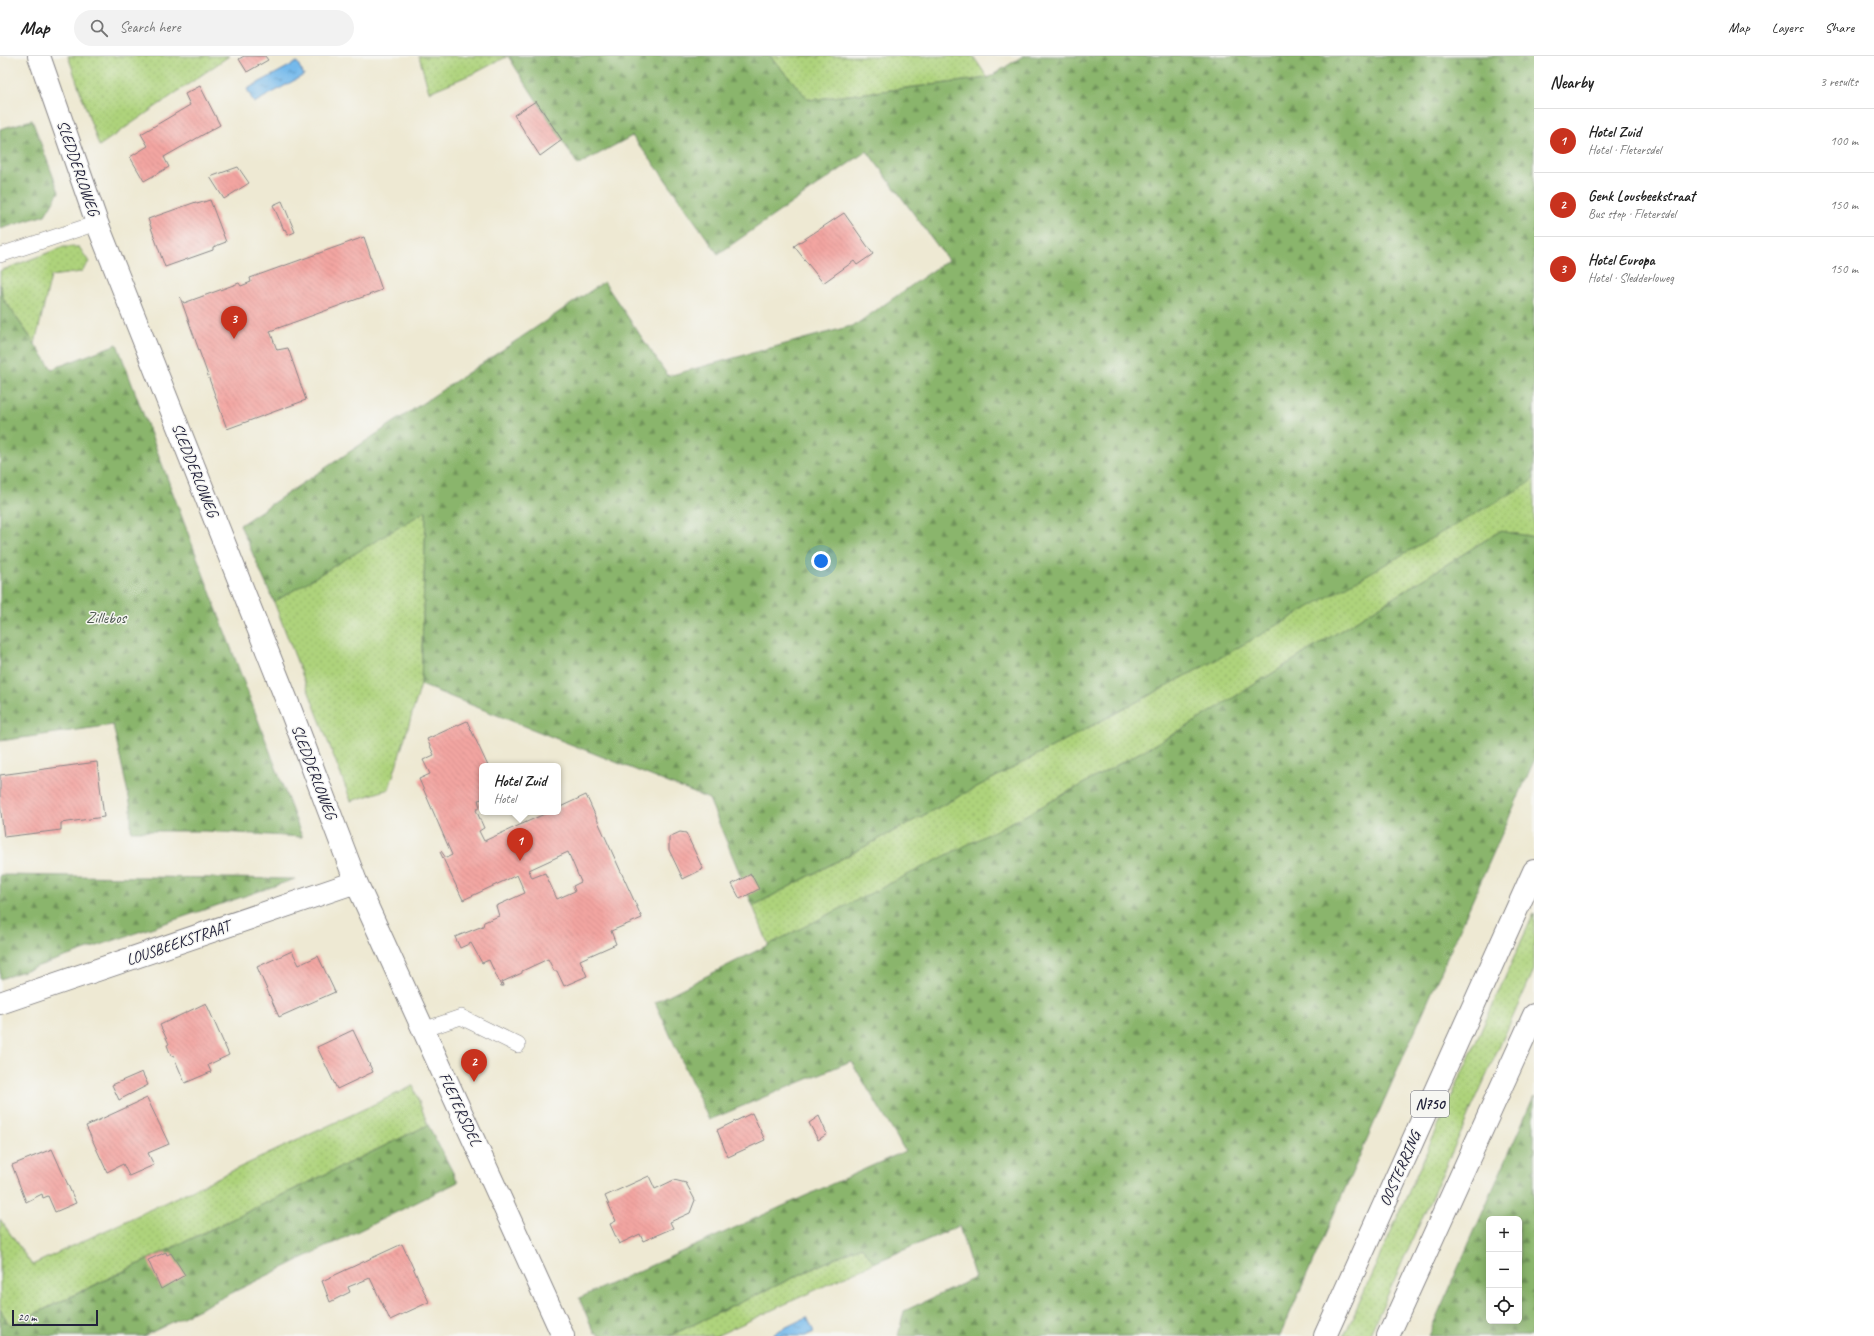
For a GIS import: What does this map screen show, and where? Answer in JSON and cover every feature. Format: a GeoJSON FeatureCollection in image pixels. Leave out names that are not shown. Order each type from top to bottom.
{"type":"FeatureCollection","features":[{"type":"Feature","properties":{"kind":"street","name":"SLEDDERLOWEG"},"geometry":{"type":"LineString","coordinates":[[39,56],[97,223],[288,704],[356,882]]}},
{"type":"Feature","properties":{"kind":"street","name":"OOSTERRING"},"geometry":{"type":"LineString","coordinates":[[1325,1336],[1534,871]]}},
{"type":"Feature","properties":{"kind":"street","name":"LOUSBEEKSTRAAT"},"geometry":{"type":"LineString","coordinates":[[0,1003],[356,882]]}},
{"type":"Feature","properties":{"kind":"street","name":"FLETERSDEL"},"geometry":{"type":"LineString","coordinates":[[356,882],[563,1336]]}},
{"type":"Feature","properties":{"kind":"street"},"geometry":{"type":"LineString","coordinates":[[1388,1336],[1534,1015]]}},
{"type":"Feature","properties":{"kind":"lane"},"geometry":{"type":"LineString","coordinates":[[0,255],[97,223]]}},
{"type":"Feature","properties":{"kind":"lane"},"geometry":{"type":"LineString","coordinates":[[423,1030],[462,1017],[518,1045]]}},
{"type":"Feature","properties":{"kind":"green space"},"geometry":{"type":"Polygon","coordinates":[[[68,56],[229,56],[99,146],[68,56]]]}},
{"type":"Feature","properties":{"kind":"green space"},"geometry":{"type":"Polygon","coordinates":[[[419,56],[508,56],[477,72],[429,92],[419,56]]]}},
{"type":"Feature","properties":{"kind":"green space"},"geometry":{"type":"Polygon","coordinates":[[[508,56],[770,56],[809,100],[988,78],[1023,56],[1534,56],[1534,478],[1526,485],[1223,656],[753,906],[709,799],[421,685],[426,511],[274,602],[240,525],[604,282],[668,376],[855,325],[948,260],[867,151],[718,254],[660,172],[632,136],[578,165],[508,56]]]}},
{"type":"Feature","properties":{"kind":"green space"},"geometry":{"type":"Polygon","coordinates":[[[770,56],[973,56],[988,78],[808,100],[770,56]]]}},
{"type":"Feature","properties":{"kind":"green space"},"geometry":{"type":"Polygon","coordinates":[[[32,120],[59,192],[45,215],[0,229],[0,129],[32,120]]]}},
{"type":"Feature","properties":{"kind":"green space"},"geometry":{"type":"Polygon","coordinates":[[[63,247],[79,247],[89,262],[81,272],[51,276],[35,344],[3,298],[0,284],[0,271],[63,247]]]}},
{"type":"Feature","properties":{"kind":"green space","name":"Zillebos"},"geometry":{"type":"Polygon","coordinates":[[[0,284],[3,298],[52,369],[117,344],[302,837],[204,831],[131,831],[131,807],[113,725],[0,741],[0,284]]]}},
{"type":"Feature","properties":{"kind":"green space"},"geometry":{"type":"Polygon","coordinates":[[[1534,477],[1534,537],[1500,531],[1188,726],[1028,814],[769,946],[753,906],[1223,656],[1534,477]]]}},
{"type":"Feature","properties":{"kind":"green space"},"geometry":{"type":"Polygon","coordinates":[[[426,510],[421,685],[389,789],[351,801],[274,602],[426,510]]]}},
{"type":"Feature","properties":{"kind":"green space"},"geometry":{"type":"Polygon","coordinates":[[[1500,531],[1534,537],[1534,761],[1280,1336],[898,1336],[904,1311],[975,1278],[959,1226],[874,1263],[861,1246],[669,1336],[604,1336],[594,1332],[579,1298],[905,1151],[851,1061],[709,1120],[655,1002],[1028,814],[1188,726],[1500,531]]]}},
{"type":"Feature","properties":{"kind":"green space"},"geometry":{"type":"Polygon","coordinates":[[[0,875],[295,879],[0,979],[0,875]]]}},
{"type":"Feature","properties":{"kind":"green space"},"geometry":{"type":"Polygon","coordinates":[[[1534,913],[1534,970],[1369,1336],[1344,1336],[1534,913]]]}},
{"type":"Feature","properties":{"kind":"green space"},"geometry":{"type":"Polygon","coordinates":[[[413,1086],[428,1125],[9,1326],[0,1309],[0,1219],[32,1265],[413,1086]]]}},
{"type":"Feature","properties":{"kind":"green space"},"geometry":{"type":"Polygon","coordinates":[[[1534,1096],[1534,1336],[1428,1336],[1534,1096]]]}},
{"type":"Feature","properties":{"kind":"green space"},"geometry":{"type":"Polygon","coordinates":[[[428,1125],[458,1182],[144,1336],[0,1336],[0,1309],[10,1326],[428,1125]]]}},
{"type":"Feature","properties":{"kind":"green space"},"geometry":{"type":"Polygon","coordinates":[[[861,1246],[874,1263],[716,1336],[669,1336],[861,1246]]]}},
{"type":"Feature","properties":{"kind":"water"},"geometry":{"type":"Polygon","coordinates":[[[297,62],[304,75],[254,103],[247,89],[297,62]]]}},
{"type":"Feature","properties":{"kind":"water"},"geometry":{"type":"Polygon","coordinates":[[[807,1317],[814,1332],[805,1336],[775,1336],[774,1333],[807,1317]]]}},
{"type":"Feature","properties":{"kind":"building"},"geometry":{"type":"Polygon","coordinates":[[[244,56],[265,56],[268,60],[247,72],[239,59],[244,56]]]}},
{"type":"Feature","properties":{"kind":"building"},"geometry":{"type":"Polygon","coordinates":[[[200,86],[220,125],[164,157],[169,167],[144,181],[130,157],[148,146],[141,134],[190,105],[185,94],[200,86]]]}},
{"type":"Feature","properties":{"kind":"building"},"geometry":{"type":"Polygon","coordinates":[[[536,101],[562,140],[540,156],[514,115],[536,101]]]}},
{"type":"Feature","properties":{"kind":"building"},"geometry":{"type":"Polygon","coordinates":[[[238,167],[249,183],[224,199],[210,177],[238,167]]]}},
{"type":"Feature","properties":{"kind":"building"},"geometry":{"type":"Polygon","coordinates":[[[210,200],[226,242],[213,247],[213,250],[165,267],[148,219],[196,202],[197,204],[210,200]]]}},
{"type":"Feature","properties":{"kind":"building"},"geometry":{"type":"Polygon","coordinates":[[[282,201],[295,232],[288,235],[285,229],[284,230],[273,205],[282,201]]]}},
{"type":"Feature","properties":{"kind":"building"},"geometry":{"type":"Polygon","coordinates":[[[844,213],[873,254],[857,265],[854,261],[823,283],[794,246],[844,213]]]}},
{"type":"Feature","properties":{"kind":"building"},"geometry":{"type":"Polygon","coordinates":[[[364,237],[382,290],[270,331],[277,350],[288,348],[306,400],[227,429],[180,297],[184,303],[239,283],[241,286],[251,282],[250,278],[364,237]]]}},
{"type":"Feature","properties":{"kind":"building"},"geometry":{"type":"Polygon","coordinates":[[[467,721],[487,763],[479,763],[479,808],[476,810],[484,828],[479,831],[484,841],[542,815],[561,815],[561,807],[586,795],[642,918],[611,931],[616,944],[580,960],[587,976],[564,986],[557,971],[554,971],[548,959],[502,982],[503,986],[501,986],[489,960],[482,963],[471,943],[460,948],[455,937],[483,926],[484,922],[499,916],[496,906],[525,893],[517,875],[463,900],[440,852],[441,851],[446,858],[452,855],[419,779],[430,774],[423,760],[434,755],[427,739],[467,721]],[[568,852],[529,870],[532,878],[545,873],[557,899],[575,891],[573,886],[581,882],[568,852]]]}},
{"type":"Feature","properties":{"kind":"building"},"geometry":{"type":"Polygon","coordinates":[[[97,762],[104,817],[61,823],[61,830],[4,837],[0,804],[0,775],[97,762]]]}},
{"type":"Feature","properties":{"kind":"building"},"geometry":{"type":"Polygon","coordinates":[[[680,832],[686,833],[703,869],[683,879],[669,850],[669,837],[680,832]]]}},
{"type":"Feature","properties":{"kind":"building"},"geometry":{"type":"Polygon","coordinates":[[[751,874],[759,889],[740,899],[732,884],[751,874]]]}},
{"type":"Feature","properties":{"kind":"building"},"geometry":{"type":"Polygon","coordinates":[[[292,951],[299,965],[318,956],[335,992],[279,1017],[257,967],[292,951]]]}},
{"type":"Feature","properties":{"kind":"building"},"geometry":{"type":"Polygon","coordinates":[[[206,1003],[229,1055],[208,1065],[211,1072],[185,1083],[173,1055],[171,1056],[167,1045],[169,1044],[160,1025],[206,1003]]]}},
{"type":"Feature","properties":{"kind":"building"},"geometry":{"type":"Polygon","coordinates":[[[353,1030],[373,1072],[337,1089],[317,1047],[353,1030]]]}},
{"type":"Feature","properties":{"kind":"building"},"geometry":{"type":"Polygon","coordinates":[[[142,1072],[148,1085],[119,1100],[112,1085],[142,1072]]]}},
{"type":"Feature","properties":{"kind":"building"},"geometry":{"type":"Polygon","coordinates":[[[147,1098],[169,1144],[148,1153],[154,1165],[129,1176],[123,1164],[107,1172],[86,1126],[147,1098]]]}},
{"type":"Feature","properties":{"kind":"building"},"geometry":{"type":"Polygon","coordinates":[[[752,1113],[765,1140],[728,1157],[717,1130],[752,1113]]]}},
{"type":"Feature","properties":{"kind":"building"},"geometry":{"type":"Polygon","coordinates":[[[819,1116],[827,1134],[818,1140],[809,1123],[819,1116]]]}},
{"type":"Feature","properties":{"kind":"building"},"geometry":{"type":"Polygon","coordinates":[[[52,1149],[76,1203],[55,1212],[48,1196],[43,1198],[42,1194],[26,1202],[12,1165],[52,1149]]]}},
{"type":"Feature","properties":{"kind":"building"},"geometry":{"type":"Polygon","coordinates":[[[649,1176],[655,1189],[674,1180],[686,1183],[695,1200],[690,1213],[670,1222],[673,1228],[643,1241],[640,1234],[619,1244],[610,1224],[616,1221],[605,1196],[649,1176]]]}},
{"type":"Feature","properties":{"kind":"building"},"geometry":{"type":"Polygon","coordinates":[[[402,1244],[429,1302],[390,1320],[370,1278],[348,1287],[350,1292],[330,1302],[322,1281],[402,1244]]]}},
{"type":"Feature","properties":{"kind":"building"},"geometry":{"type":"Polygon","coordinates":[[[166,1252],[167,1255],[171,1253],[185,1275],[161,1289],[148,1260],[166,1252]]]}},
{"type":"Feature","properties":{"kind":"place","name":"Hotel Europa"},"geometry":{"type":"Point","coordinates":[234,339]}},
{"type":"Feature","properties":{"kind":"place","name":"Hotel Zuid"},"geometry":{"type":"Point","coordinates":[520,861]}},
{"type":"Feature","properties":{"kind":"place","name":"Genk Lousbeekstraat"},"geometry":{"type":"Point","coordinates":[474,1082]}}]}
